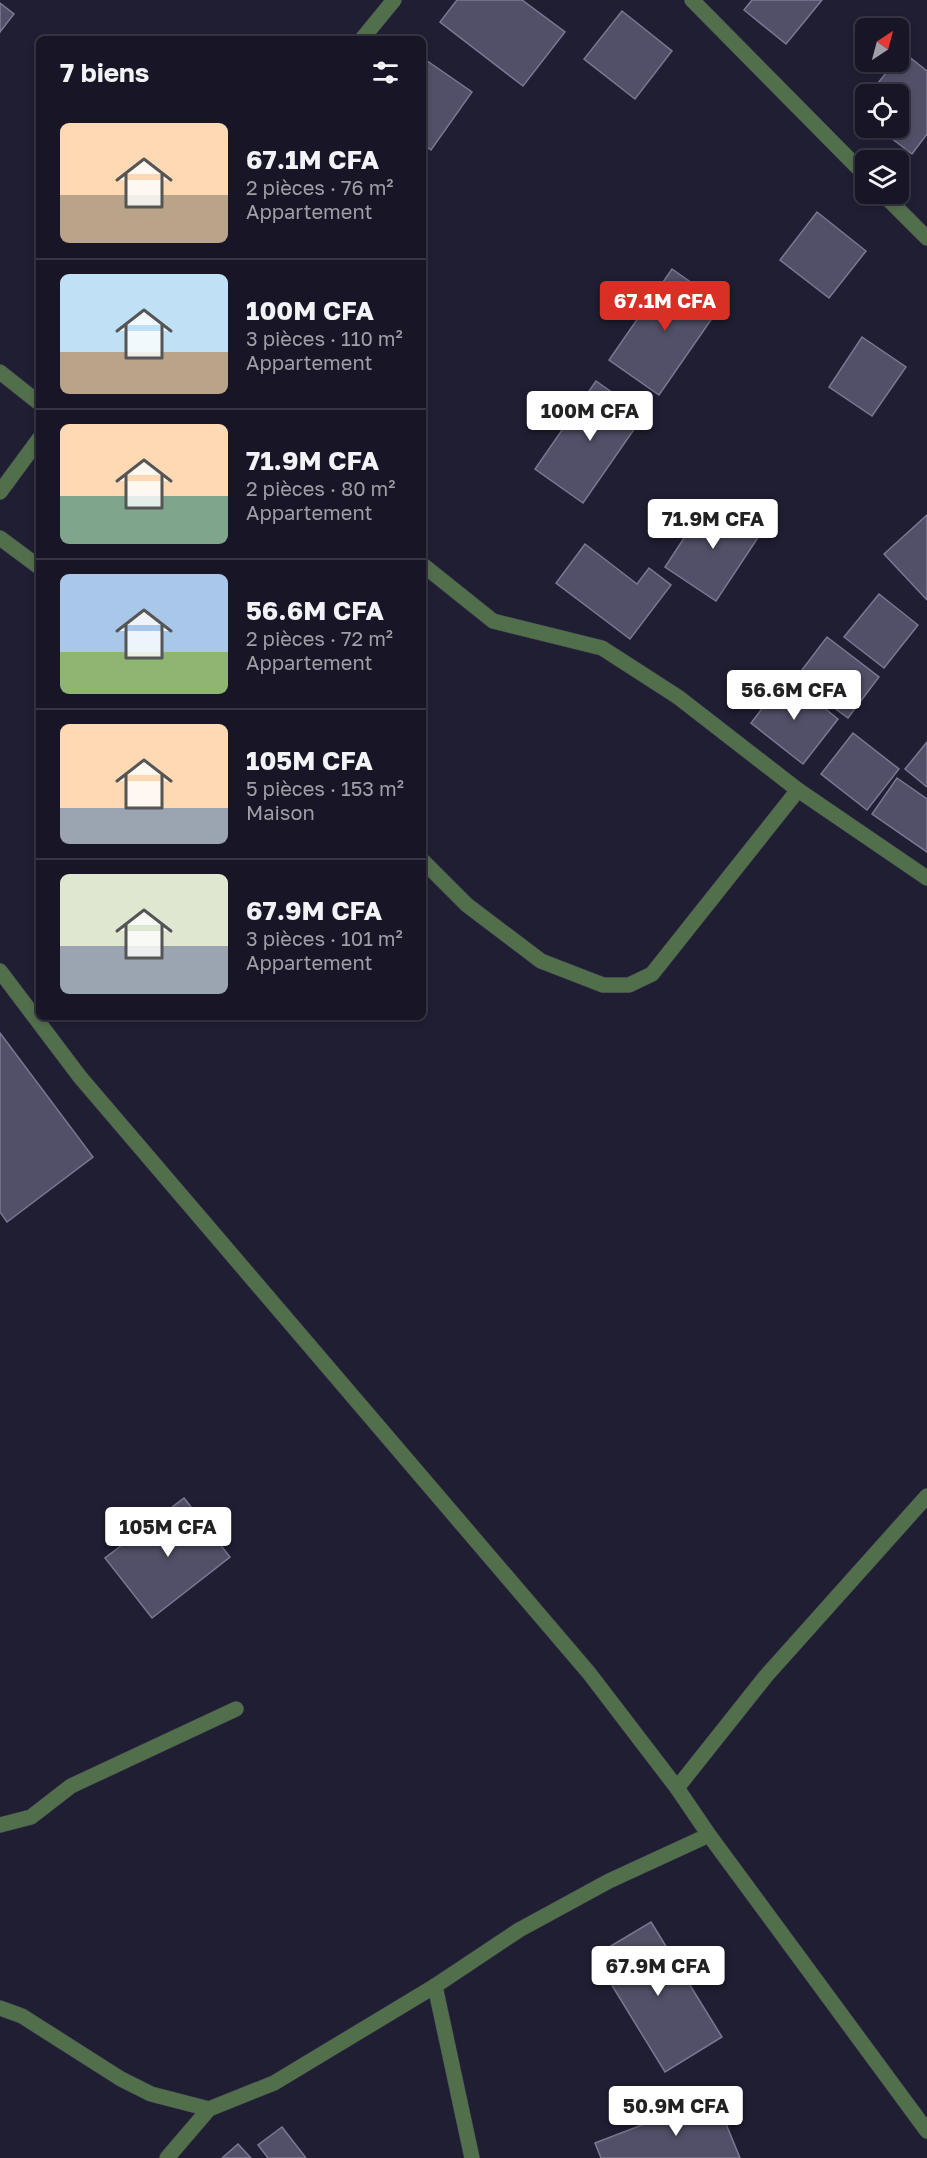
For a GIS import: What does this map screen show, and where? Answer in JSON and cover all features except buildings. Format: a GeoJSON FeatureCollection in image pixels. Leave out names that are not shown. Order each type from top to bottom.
{"type":"FeatureCollection","features":[{"type":"Feature","properties":{"kind":"street"},"geometry":{"type":"LineString","coordinates":[[364,36],[394,0]]}},
{"type":"Feature","properties":{"kind":"street"},"geometry":{"type":"LineString","coordinates":[[692,0],[855,165]]}},
{"type":"Feature","properties":{"kind":"street"},"geometry":{"type":"LineString","coordinates":[[893,204],[927,238]]}},
{"type":"Feature","properties":{"kind":"street"},"geometry":{"type":"LineString","coordinates":[[0,372],[36,402]]}},
{"type":"Feature","properties":{"kind":"street"},"geometry":{"type":"LineString","coordinates":[[0,492],[36,444]]}},
{"type":"Feature","properties":{"kind":"street"},"geometry":{"type":"LineString","coordinates":[[0,538],[36,565]]}},
{"type":"Feature","properties":{"kind":"street"},"geometry":{"type":"LineString","coordinates":[[426,567],[493,621],[602,648],[678,697],[798,790],[927,878]]}},
{"type":"Feature","properties":{"kind":"street"},"geometry":{"type":"LineString","coordinates":[[426,864],[467,905],[541,961],[603,985],[629,985],[652,974],[798,790]]}},
{"type":"Feature","properties":{"kind":"street"},"geometry":{"type":"LineString","coordinates":[[0,971],[36,1019]]}},
{"type":"Feature","properties":{"kind":"street"},"geometry":{"type":"LineString","coordinates":[[37,1020],[80,1077],[589,1673],[677,1788],[709,1835],[927,2131]]}},
{"type":"Feature","properties":{"kind":"street"},"geometry":{"type":"LineString","coordinates":[[677,1788],[766,1676],[927,1496]]}},
{"type":"Feature","properties":{"kind":"street"},"geometry":{"type":"LineString","coordinates":[[0,1825],[31,1817],[71,1786],[236,1709]]}},
{"type":"Feature","properties":{"kind":"street"},"geometry":{"type":"LineString","coordinates":[[167,2158],[209,2109],[274,2083],[435,1986],[519,1930],[609,1881],[709,1835]]}},
{"type":"Feature","properties":{"kind":"street"},"geometry":{"type":"LineString","coordinates":[[435,1986],[472,2158]]}},
{"type":"Feature","properties":{"kind":"street"},"geometry":{"type":"LineString","coordinates":[[0,2008],[22,2016],[121,2079],[151,2094],[209,2109]]}}]}
